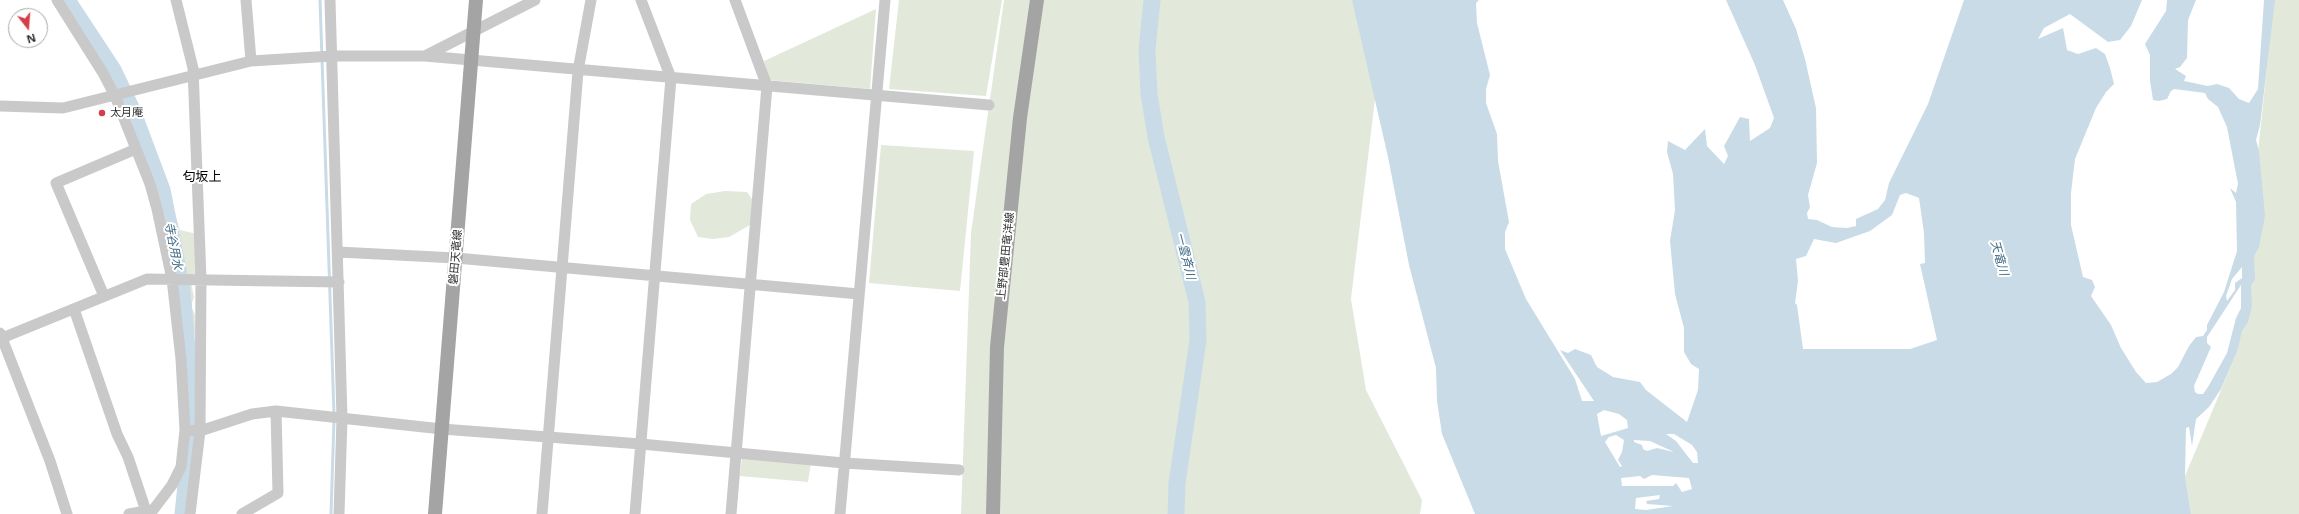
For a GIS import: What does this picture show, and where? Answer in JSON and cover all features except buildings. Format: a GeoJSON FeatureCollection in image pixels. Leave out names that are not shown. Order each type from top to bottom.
{"type":"FeatureCollection","features":[{"type":"Feature","properties":{"kind":"main road","name":"磐田天竜線"},"geometry":{"type":"LineString","coordinates":[[435,514],[476,0]]}},
{"type":"Feature","properties":{"kind":"main road","name":"上野部豊田竜洋線"},"geometry":{"type":"LineString","coordinates":[[993,514],[996,347],[1020,118],[1037,0]]}},
{"type":"Feature","properties":{"kind":"street"},"geometry":{"type":"LineString","coordinates":[[57,0],[103,73],[115,96],[136,149],[157,209],[172,279],[181,359],[186,430],[181,467],[172,485],[148,513],[128,514]]}},
{"type":"Feature","properties":{"kind":"street"},"geometry":{"type":"LineString","coordinates":[[176,0],[194,74],[201,279],[200,431],[190,514]]}},
{"type":"Feature","properties":{"kind":"street"},"geometry":{"type":"LineString","coordinates":[[246,0],[251,61]]}},
{"type":"Feature","properties":{"kind":"street"},"geometry":{"type":"LineString","coordinates":[[330,0],[342,418],[339,514]]}},
{"type":"Feature","properties":{"kind":"street"},"geometry":{"type":"LineString","coordinates":[[424,56],[535,0]]}},
{"type":"Feature","properties":{"kind":"street"},"geometry":{"type":"LineString","coordinates":[[542,514],[578,71],[591,0]]}},
{"type":"Feature","properties":{"kind":"street"},"geometry":{"type":"LineString","coordinates":[[635,514],[671,78],[641,0]]}},
{"type":"Feature","properties":{"kind":"street"},"geometry":{"type":"LineString","coordinates":[[731,514],[735,453],[752,285],[767,86],[735,0]]}},
{"type":"Feature","properties":{"kind":"street"},"geometry":{"type":"LineString","coordinates":[[840,514],[884,1]]}},
{"type":"Feature","properties":{"kind":"street"},"geometry":{"type":"LineString","coordinates":[[0,106],[63,108],[115,96],[194,74],[251,61],[332,56],[424,56],[471,62],[989,105]]}},
{"type":"Feature","properties":{"kind":"street"},"geometry":{"type":"LineString","coordinates":[[104,296],[56,183],[136,149]]}},
{"type":"Feature","properties":{"kind":"street"},"geometry":{"type":"LineString","coordinates":[[338,252],[456,258],[654,277],[859,294]]}},
{"type":"Feature","properties":{"kind":"street"},"geometry":{"type":"LineString","coordinates":[[67,514],[50,461],[1,336],[74,309],[147,279],[339,282]]}},
{"type":"Feature","properties":{"kind":"street"},"geometry":{"type":"LineString","coordinates":[[74,309],[117,434],[128,457],[148,513]]}},
{"type":"Feature","properties":{"kind":"street"},"geometry":{"type":"LineString","coordinates":[[186,430],[200,431],[252,414],[276,411],[442,428],[641,444],[844,463],[959,470]]}},
{"type":"Feature","properties":{"kind":"street"},"geometry":{"type":"LineString","coordinates":[[242,514],[278,492],[276,411]]}},
{"type":"Feature","properties":{"kind":"shaded area"},"geometry":{"type":"Polygon","coordinates":[[[899,0],[1002,0],[986,96],[889,89],[899,0]]]}},
{"type":"Feature","properties":{"kind":"shaded area"},"geometry":{"type":"Polygon","coordinates":[[[1004,0],[1356,0],[1375,99],[1351,299],[1366,390],[1422,500],[1420,514],[961,514],[971,233],[1004,0]]]}},
{"type":"Feature","properties":{"kind":"shaded area"},"geometry":{"type":"Polygon","coordinates":[[[2274,0],[2299,0],[2299,514],[2191,514],[2185,476],[2237,352],[2274,0]]]}},
{"type":"Feature","properties":{"kind":"shaded area"},"geometry":{"type":"Polygon","coordinates":[[[876,9],[870,89],[769,80],[764,61],[876,9]]]}},
{"type":"Feature","properties":{"kind":"shaded area"},"geometry":{"type":"Polygon","coordinates":[[[881,145],[974,151],[960,291],[869,283],[881,145]]]}},
{"type":"Feature","properties":{"kind":"shaded area"},"geometry":{"type":"Polygon","coordinates":[[[155,148],[180,230],[197,234],[199,279],[191,282],[194,297],[191,306],[195,315],[196,331],[192,340],[192,358],[197,378],[191,381],[176,283],[145,153],[155,148]]]}},
{"type":"Feature","properties":{"kind":"shaded area"},"geometry":{"type":"Polygon","coordinates":[[[725,191],[747,192],[754,202],[750,225],[729,237],[713,239],[698,237],[690,220],[691,204],[706,194],[725,191]]]}},
{"type":"Feature","properties":{"kind":"shaded area"},"geometry":{"type":"Polygon","coordinates":[[[742,457],[811,463],[808,482],[740,476],[742,457]]]}},
{"type":"Feature","properties":{"kind":"water","name":"天竜川"},"geometry":{"type":"Polygon","coordinates":[[[1352,0],[1479,0],[1476,3],[1477,23],[1490,75],[1486,89],[1486,103],[1497,134],[1498,161],[1509,222],[1505,232],[1505,249],[1526,299],[1575,379],[1582,401],[1594,401],[1560,350],[1568,353],[1575,349],[1591,355],[1597,367],[1613,377],[1640,382],[1646,390],[1687,422],[1698,390],[1699,369],[1691,364],[1684,352],[1684,328],[1675,294],[1670,241],[1675,210],[1673,174],[1667,152],[1668,141],[1685,150],[1705,129],[1707,146],[1724,164],[1728,156],[1724,146],[1740,117],[1749,119],[1750,141],[1770,128],[1774,118],[1755,65],[1726,0],[1783,0],[1796,29],[1805,59],[1816,108],[1817,163],[1808,195],[1810,207],[1807,213],[1808,219],[1817,220],[1832,227],[1847,228],[1856,226],[1856,219],[1878,209],[1885,200],[1889,183],[1928,104],[1964,0],[2142,0],[2131,26],[2120,40],[2108,42],[2070,14],[2044,28],[2038,39],[2063,28],[2067,50],[2078,54],[2096,48],[2105,54],[2110,68],[2114,84],[2106,92],[2096,108],[2075,159],[2071,193],[2071,225],[2083,277],[2092,280],[2095,287],[2091,296],[2111,325],[2121,348],[2136,372],[2146,383],[2157,382],[2171,374],[2178,367],[2189,346],[2196,337],[2203,336],[2224,292],[2237,251],[2236,202],[2230,188],[2236,193],[2238,184],[2227,127],[2218,107],[2208,99],[2205,93],[2174,89],[2171,91],[2167,99],[2159,101],[2153,100],[2150,81],[2150,55],[2145,44],[2166,11],[2167,0],[2196,0],[2188,20],[2187,58],[2180,67],[2175,69],[2186,76],[2184,81],[2208,86],[2217,84],[2229,88],[2239,99],[2249,103],[2258,89],[2264,0],[2275,0],[2260,125],[2256,140],[2259,151],[2265,216],[2259,247],[2254,256],[2255,280],[2251,285],[2252,306],[2248,322],[2242,331],[2237,352],[2221,389],[2209,407],[2196,419],[2192,446],[2189,427],[2186,428],[2185,476],[2191,514],[1475,514],[1442,434],[1437,401],[1436,368],[1409,265],[1388,157],[1352,0]],[[1906,193],[1900,195],[1892,215],[1870,231],[1836,243],[1814,239],[1806,256],[1796,259],[1798,281],[1795,303],[1797,305],[1803,349],[1910,349],[1937,340],[1920,264],[1925,263],[1924,233],[1919,198],[1906,193]],[[2242,267],[2232,279],[2226,296],[2227,301],[2235,290],[2235,283],[2242,278],[2242,267]],[[2241,285],[2207,337],[2207,343],[2211,347],[2194,386],[2195,392],[2198,394],[2203,394],[2208,387],[2227,353],[2236,318],[2241,308],[2241,285]],[[1604,410],[1597,414],[1601,436],[1628,428],[1627,420],[1619,414],[1604,410]],[[1666,434],[1676,441],[1693,463],[1698,463],[1697,452],[1692,445],[1674,434],[1666,434]],[[1616,435],[1609,437],[1605,442],[1620,467],[1622,466],[1618,460],[1622,452],[1624,440],[1616,435]],[[1634,440],[1634,442],[1642,445],[1643,449],[1647,451],[1657,448],[1674,452],[1650,441],[1634,440]],[[1652,475],[1644,479],[1640,476],[1621,478],[1622,486],[1673,486],[1676,483],[1682,492],[1692,489],[1689,478],[1652,475]],[[1660,495],[1636,498],[1635,509],[1646,510],[1673,506],[1647,504],[1646,501],[1659,499],[1660,495]]]}},
{"type":"Feature","properties":{"kind":"waterway","name":"寺谷用水"},"geometry":{"type":"LineString","coordinates":[[67,0],[113,70],[132,110],[162,190],[182,290],[193,417],[183,514]]}},
{"type":"Feature","properties":{"kind":"waterway"},"geometry":{"type":"LineString","coordinates":[[320,0],[334,414]]}},
{"type":"Feature","properties":{"kind":"waterway","name":"一雲斉川"},"geometry":{"type":"LineString","coordinates":[[1152,0],[1147,50],[1149,94],[1156,137],[1197,302],[1198,340],[1177,483],[1176,514]]}},
{"type":"Feature","properties":{"kind":"waterway"},"geometry":{"type":"LineString","coordinates":[[331,514],[334,420]]}},
{"type":"Feature","properties":{"kind":"place","name":"太月庵"},"geometry":{"type":"Point","coordinates":[102,113]}},
{"type":"Feature","properties":{"kind":"district","name":"匂坂上"},"geometry":{"type":"Point","coordinates":[202,177]}}]}
